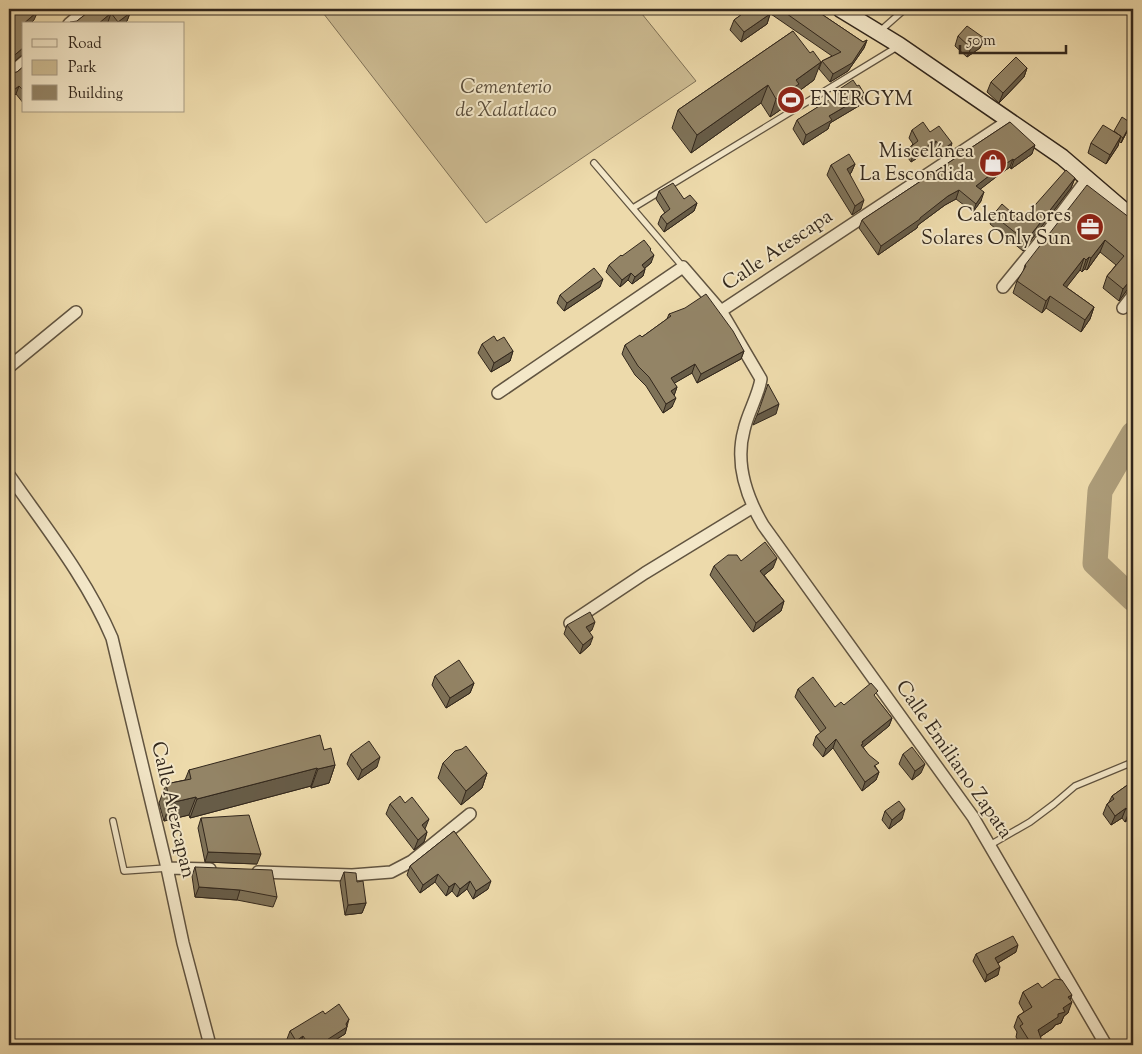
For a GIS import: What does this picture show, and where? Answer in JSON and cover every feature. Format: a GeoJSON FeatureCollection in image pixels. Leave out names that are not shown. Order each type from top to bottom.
{"type":"FeatureCollection","features":[{"type":"Feature","properties":{"kind":"main road"},"geometry":{"type":"LineString","coordinates":[[840,9],[899,45],[1062,157],[1133,218]]}},
{"type":"Feature","properties":{"kind":"street"},"geometry":{"type":"LineString","coordinates":[[71,22],[87,9]]}},
{"type":"Feature","properties":{"kind":"street"},"geometry":{"type":"LineString","coordinates":[[9,75],[22,64]]}},
{"type":"Feature","properties":{"kind":"street","name":"Calle Atescapa"},"geometry":{"type":"LineString","coordinates":[[753,508],[743,477],[740,452],[744,429],[761,379],[721,311],[1008,121]]}},
{"type":"Feature","properties":{"kind":"street"},"geometry":{"type":"LineString","coordinates":[[1003,287],[1087,179]]}},
{"type":"Feature","properties":{"kind":"street"},"geometry":{"type":"LineString","coordinates":[[498,393],[683,267],[721,311]]}},
{"type":"Feature","properties":{"kind":"street"},"geometry":{"type":"LineString","coordinates":[[1123,308],[1133,295]]}},
{"type":"Feature","properties":{"kind":"street"},"geometry":{"type":"LineString","coordinates":[[9,367],[76,312]]}},
{"type":"Feature","properties":{"kind":"street","name":"Calle Atezcapan"},"geometry":{"type":"LineString","coordinates":[[9,475],[87,587],[112,638],[183,943],[210,1045]]}},
{"type":"Feature","properties":{"kind":"street"},"geometry":{"type":"LineString","coordinates":[[570,623],[645,573],[753,508]]}},
{"type":"Feature","properties":{"kind":"street","name":"Calle Emiliano Zapata"},"geometry":{"type":"LineString","coordinates":[[753,508],[763,525],[973,816],[1106,1045]]}},
{"type":"Feature","properties":{"kind":"street"},"geometry":{"type":"LineString","coordinates":[[249,871],[352,875],[391,872],[412,862],[470,814]]}},
{"type":"Feature","properties":{"kind":"street"},"geometry":{"type":"LineString","coordinates":[[167,868],[222,870]]}},
{"type":"Feature","properties":{"kind":"lane"},"geometry":{"type":"LineString","coordinates":[[878,32],[905,9]]}},
{"type":"Feature","properties":{"kind":"lane"},"geometry":{"type":"LineString","coordinates":[[633,208],[899,45]]}},
{"type":"Feature","properties":{"kind":"lane"},"geometry":{"type":"LineString","coordinates":[[594,163],[683,267]]}},
{"type":"Feature","properties":{"kind":"lane"},"geometry":{"type":"LineString","coordinates":[[990,845],[1030,822],[1076,786],[1133,762]]}},
{"type":"Feature","properties":{"kind":"lane"},"geometry":{"type":"LineString","coordinates":[[113,821],[124,871],[167,868]]}},
{"type":"Feature","properties":{"kind":"green space","name":"Cementerio de Xalatlaco"},"geometry":{"type":"Polygon","coordinates":[[[320,9],[638,9],[696,81],[486,223],[320,9]]]}},
{"type":"Feature","properties":{"kind":"building"},"geometry":{"type":"Polygon","coordinates":[[[9,9],[35,9],[38,11],[25,22],[22,22],[22,49],[9,60],[9,9]]]}},
{"type":"Feature","properties":{"kind":"building"},"geometry":{"type":"Polygon","coordinates":[[[92,9],[127,9],[130,13],[118,22],[111,13],[100,22],[70,22],[77,21],[92,9]]]}},
{"type":"Feature","properties":{"kind":"building"},"geometry":{"type":"Polygon","coordinates":[[[749,9],[766,9],[770,14],[744,32],[734,20],[749,9]]]}},
{"type":"Feature","properties":{"kind":"building"},"geometry":{"type":"Polygon","coordinates":[[[780,9],[814,9],[863,42],[867,40],[852,63],[833,74],[822,61],[841,52],[780,9]]]}},
{"type":"Feature","properties":{"kind":"building"},"geometry":{"type":"Polygon","coordinates":[[[967,26],[984,38],[971,48],[958,36],[967,26]]]}},
{"type":"Feature","properties":{"kind":"building"},"geometry":{"type":"Polygon","coordinates":[[[793,31],[810,53],[813,51],[821,62],[796,80],[799,84],[776,99],[768,85],[697,135],[678,110],[793,31]]]}},
{"type":"Feature","properties":{"kind":"building"},"geometry":{"type":"Polygon","coordinates":[[[1016,57],[1027,68],[1003,93],[991,82],[1016,57]]]}},
{"type":"Feature","properties":{"kind":"building"},"geometry":{"type":"Polygon","coordinates":[[[22,68],[22,89],[19,86],[11,92],[9,89],[9,75],[10,73],[17,72],[22,68]]]}},
{"type":"Feature","properties":{"kind":"building"},"geometry":{"type":"Polygon","coordinates":[[[853,80],[857,86],[859,85],[865,95],[829,116],[832,120],[806,135],[797,120],[840,93],[838,90],[853,80]]]}},
{"type":"Feature","properties":{"kind":"building"},"geometry":{"type":"Polygon","coordinates":[[[1122,117],[1131,123],[1123,138],[1114,131],[1122,117]]]}},
{"type":"Feature","properties":{"kind":"building"},"geometry":{"type":"Polygon","coordinates":[[[923,122],[930,132],[939,126],[952,143],[942,150],[936,141],[913,155],[909,148],[918,141],[912,130],[923,122]]]}},
{"type":"Feature","properties":{"kind":"building"},"geometry":{"type":"Polygon","coordinates":[[[1010,122],[1035,145],[999,168],[976,186],[984,192],[976,204],[959,190],[948,196],[920,219],[881,246],[862,220],[1010,122]]]}},
{"type":"Feature","properties":{"kind":"building"},"geometry":{"type":"Polygon","coordinates":[[[1103,125],[1121,136],[1110,155],[1091,143],[1103,125]]]}},
{"type":"Feature","properties":{"kind":"building"},"geometry":{"type":"Polygon","coordinates":[[[849,154],[855,164],[847,169],[864,200],[855,206],[831,165],[849,154]]]}},
{"type":"Feature","properties":{"kind":"building"},"geometry":{"type":"Polygon","coordinates":[[[1066,170],[1075,178],[1026,241],[993,215],[1002,204],[1021,221],[1066,170]]]}},
{"type":"Feature","properties":{"kind":"building"},"geometry":{"type":"Polygon","coordinates":[[[673,183],[684,199],[690,195],[697,203],[667,224],[661,216],[670,209],[659,191],[673,183]]]}},
{"type":"Feature","properties":{"kind":"building"},"geometry":{"type":"Polygon","coordinates":[[[1087,185],[1130,218],[1133,214],[1133,278],[1123,289],[1107,276],[1124,256],[1105,240],[1091,258],[1089,257],[1086,260],[1084,258],[1063,285],[1094,307],[1085,320],[1050,296],[1046,301],[1017,281],[1025,265],[1087,185]]]}},
{"type":"Feature","properties":{"kind":"building"},"geometry":{"type":"Polygon","coordinates":[[[644,240],[654,255],[642,265],[645,269],[635,277],[631,273],[622,280],[609,265],[644,240]]]}},
{"type":"Feature","properties":{"kind":"building"},"geometry":{"type":"Polygon","coordinates":[[[594,268],[603,279],[567,303],[560,295],[594,268]]]}},
{"type":"Feature","properties":{"kind":"building"},"geometry":{"type":"Polygon","coordinates":[[[706,294],[733,331],[744,351],[701,374],[695,364],[671,378],[677,387],[671,391],[676,398],[666,404],[625,345],[640,335],[642,337],[671,316],[669,314],[685,308],[706,294]]]}},
{"type":"Feature","properties":{"kind":"building"},"geometry":{"type":"Polygon","coordinates":[[[494,336],[497,341],[504,337],[513,351],[494,363],[482,344],[494,336]]]}},
{"type":"Feature","properties":{"kind":"building"},"geometry":{"type":"Polygon","coordinates":[[[768,384],[779,404],[757,415],[759,410],[768,384]]]}},
{"type":"Feature","properties":{"kind":"building"},"geometry":{"type":"Polygon","coordinates":[[[765,542],[777,558],[760,571],[784,601],[756,623],[714,566],[728,555],[737,555],[741,561],[765,542]]]}},
{"type":"Feature","properties":{"kind":"building"},"geometry":{"type":"Polygon","coordinates":[[[590,612],[595,622],[586,627],[593,637],[583,645],[567,625],[590,612]]]}},
{"type":"Feature","properties":{"kind":"building"},"geometry":{"type":"Polygon","coordinates":[[[459,660],[474,683],[450,698],[435,676],[459,660]]]}},
{"type":"Feature","properties":{"kind":"building"},"geometry":{"type":"Polygon","coordinates":[[[813,677],[835,707],[841,702],[844,705],[871,683],[878,691],[874,695],[892,718],[862,742],[863,744],[861,745],[869,755],[879,763],[874,766],[879,772],[865,782],[836,739],[826,749],[816,736],[826,728],[798,689],[813,677]]]}},
{"type":"Feature","properties":{"kind":"building"},"geometry":{"type":"Polygon","coordinates":[[[320,735],[324,750],[331,748],[335,765],[197,799],[196,797],[170,803],[166,784],[191,779],[189,770],[320,735]]]}},
{"type":"Feature","properties":{"kind":"building"},"geometry":{"type":"Polygon","coordinates":[[[369,741],[380,757],[362,770],[351,754],[369,741]]]}},
{"type":"Feature","properties":{"kind":"building"},"geometry":{"type":"Polygon","coordinates":[[[466,746],[487,773],[466,791],[443,763],[455,751],[466,746]]]}},
{"type":"Feature","properties":{"kind":"building"},"geometry":{"type":"Polygon","coordinates":[[[912,747],[925,764],[915,771],[903,754],[912,747]]]}},
{"type":"Feature","properties":{"kind":"building"},"geometry":{"type":"Polygon","coordinates":[[[1133,781],[1133,809],[1129,812],[1126,808],[1115,816],[1107,804],[1114,799],[1112,796],[1133,781]]]}},
{"type":"Feature","properties":{"kind":"building"},"geometry":{"type":"Polygon","coordinates":[[[400,796],[405,803],[412,797],[429,819],[422,825],[427,832],[418,840],[390,804],[400,796]]]}},
{"type":"Feature","properties":{"kind":"building"},"geometry":{"type":"Polygon","coordinates":[[[899,801],[905,809],[892,820],[885,811],[899,801]]]}},
{"type":"Feature","properties":{"kind":"building"},"geometry":{"type":"Polygon","coordinates":[[[249,815],[261,854],[208,852],[201,818],[249,815]]]}},
{"type":"Feature","properties":{"kind":"building"},"geometry":{"type":"Polygon","coordinates":[[[454,831],[491,881],[476,891],[470,881],[460,889],[455,883],[449,887],[438,874],[423,885],[410,866],[454,831]]]}},
{"type":"Feature","properties":{"kind":"building"},"geometry":{"type":"Polygon","coordinates":[[[195,867],[272,870],[277,897],[240,890],[199,887],[195,867]]]}},
{"type":"Feature","properties":{"kind":"building"},"geometry":{"type":"Polygon","coordinates":[[[344,872],[356,873],[357,882],[363,881],[366,903],[348,905],[344,872]]]}},
{"type":"Feature","properties":{"kind":"building"},"geometry":{"type":"Polygon","coordinates":[[[1013,936],[1018,945],[995,958],[1000,967],[987,975],[976,954],[1013,936]]]}},
{"type":"Feature","properties":{"kind":"building"},"geometry":{"type":"Polygon","coordinates":[[[1055,979],[1062,980],[1072,995],[1068,997],[1072,1002],[1063,1008],[1065,1012],[1058,1014],[1058,1017],[1038,1030],[1043,1044],[1048,1045],[1032,1045],[1020,1026],[1023,1024],[1018,1016],[1032,1007],[1023,992],[1038,983],[1042,988],[1055,979]]]}},
{"type":"Feature","properties":{"kind":"building"},"geometry":{"type":"Polygon","coordinates":[[[339,1004],[349,1019],[346,1024],[347,1027],[319,1045],[309,1045],[303,1036],[296,1041],[290,1031],[323,1011],[325,1014],[339,1004]]]}},
{"type":"Feature","properties":{"kind":"waterway"},"geometry":{"type":"LineString","coordinates":[[1133,434],[1100,491],[1095,563],[1133,599]]}},
{"type":"Feature","properties":{"kind":"place","name":"ENERGYM"},"geometry":{"type":"Point","coordinates":[791,100]}},
{"type":"Feature","properties":{"kind":"place","name":"Miscelánea La Escondida"},"geometry":{"type":"Point","coordinates":[993,163]}},
{"type":"Feature","properties":{"kind":"place","name":"Calentadores Solares Only Sun"},"geometry":{"type":"Point","coordinates":[1090,227]}}]}
